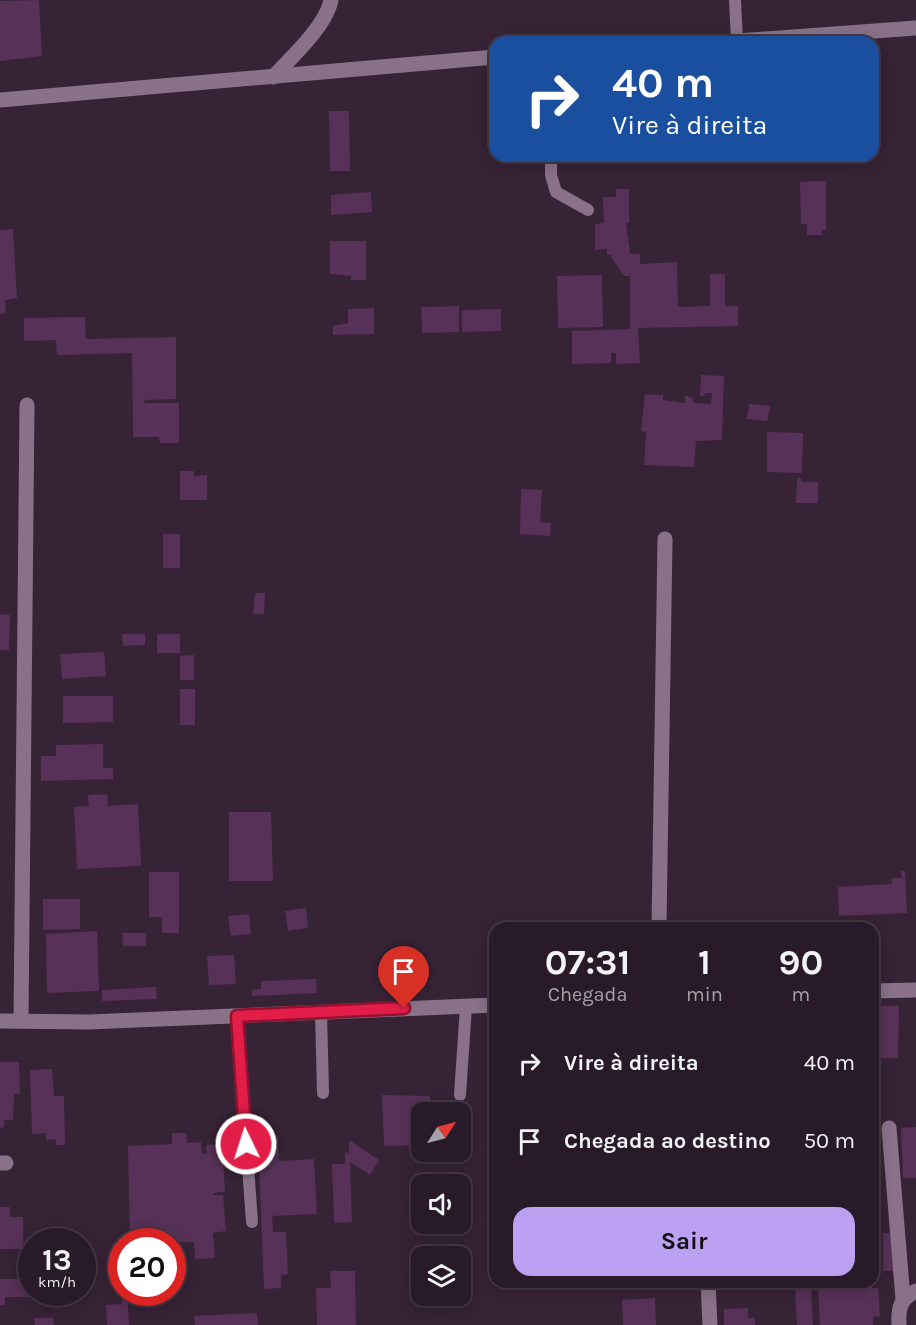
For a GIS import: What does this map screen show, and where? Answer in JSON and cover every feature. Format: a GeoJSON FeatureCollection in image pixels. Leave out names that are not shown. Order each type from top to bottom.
{"type":"FeatureCollection","features":[{"type":"Feature","properties":{"kind":"street"},"geometry":{"type":"LineString","coordinates":[[273,77],[319,25],[329,9],[331,0]]}},
{"type":"Feature","properties":{"kind":"street"},"geometry":{"type":"LineString","coordinates":[[797,36],[916,27]]}},
{"type":"Feature","properties":{"kind":"street"},"geometry":{"type":"LineString","coordinates":[[0,100],[489,58]]}},
{"type":"Feature","properties":{"kind":"street"},"geometry":{"type":"LineString","coordinates":[[21,1021],[27,405]]}},
{"type":"Feature","properties":{"kind":"street"},"geometry":{"type":"LineString","coordinates":[[659,922],[665,539]]}},
{"type":"Feature","properties":{"kind":"street"},"geometry":{"type":"LineString","coordinates":[[879,991],[916,990]]}},
{"type":"Feature","properties":{"kind":"street"},"geometry":{"type":"LineString","coordinates":[[0,1022],[89,1022],[489,1005]]}},
{"type":"Feature","properties":{"kind":"street"},"geometry":{"type":"LineString","coordinates":[[889,1128],[909,1295],[898,1309],[899,1325]]}},
{"type":"Feature","properties":{"kind":"street"},"geometry":{"type":"LineString","coordinates":[[708,1288],[710,1325]]}},
{"type":"Feature","properties":{"kind":"lane"},"geometry":{"type":"LineString","coordinates":[[731,36],[735,0]]}},
{"type":"Feature","properties":{"kind":"lane"},"geometry":{"type":"LineString","coordinates":[[551,162],[551,175],[556,192],[588,210]]}},
{"type":"Feature","properties":{"kind":"lane"},"geometry":{"type":"LineString","coordinates":[[460,1095],[466,1006]]}},
{"type":"Feature","properties":{"kind":"lane"},"geometry":{"type":"LineString","coordinates":[[321,1011],[323,1093]]}},
{"type":"Feature","properties":{"kind":"lane"},"geometry":{"type":"LineString","coordinates":[[237,1016],[252,1222]]}},
{"type":"Feature","properties":{"kind":"building"},"geometry":{"type":"Polygon","coordinates":[[[39,0],[42,56],[0,61],[0,1],[39,0]]]}},
{"type":"Feature","properties":{"kind":"building"},"geometry":{"type":"Polygon","coordinates":[[[329,111],[349,111],[350,171],[330,171],[329,111]]]}},
{"type":"Feature","properties":{"kind":"building"},"geometry":{"type":"Polygon","coordinates":[[[826,181],[826,230],[822,230],[822,235],[807,235],[807,224],[801,224],[800,182],[826,181]]]}},
{"type":"Feature","properties":{"kind":"building"},"geometry":{"type":"Polygon","coordinates":[[[616,189],[629,189],[629,223],[626,223],[630,254],[640,254],[640,264],[677,262],[678,307],[710,306],[710,274],[725,274],[725,306],[738,306],[738,326],[638,328],[640,363],[616,364],[616,353],[611,353],[611,363],[572,364],[572,331],[630,329],[630,276],[624,276],[610,255],[607,255],[607,249],[595,250],[595,224],[604,223],[603,197],[616,197],[616,189]]]}},
{"type":"Feature","properties":{"kind":"building"},"geometry":{"type":"Polygon","coordinates":[[[371,192],[372,212],[331,215],[331,195],[371,192]]]}},
{"type":"Feature","properties":{"kind":"building"},"geometry":{"type":"Polygon","coordinates":[[[13,229],[17,298],[5,300],[6,313],[0,314],[0,230],[13,229]]]}},
{"type":"Feature","properties":{"kind":"building"},"geometry":{"type":"Polygon","coordinates":[[[330,241],[366,241],[366,280],[351,280],[351,276],[330,274],[330,241]]]}},
{"type":"Feature","properties":{"kind":"building"},"geometry":{"type":"Polygon","coordinates":[[[602,275],[603,327],[558,328],[557,276],[602,275]]]}},
{"type":"Feature","properties":{"kind":"building"},"geometry":{"type":"Polygon","coordinates":[[[459,306],[459,332],[422,333],[421,307],[459,306]]]}},
{"type":"Feature","properties":{"kind":"building"},"geometry":{"type":"Polygon","coordinates":[[[374,308],[374,334],[333,335],[333,326],[348,323],[348,309],[374,308]]]}},
{"type":"Feature","properties":{"kind":"building"},"geometry":{"type":"Polygon","coordinates":[[[501,309],[501,331],[462,332],[462,310],[501,309]]]}},
{"type":"Feature","properties":{"kind":"building"},"geometry":{"type":"Polygon","coordinates":[[[85,317],[86,339],[176,337],[176,399],[145,400],[144,403],[179,403],[179,443],[160,443],[159,437],[133,437],[132,353],[57,355],[56,340],[24,341],[24,318],[85,317]]]}},
{"type":"Feature","properties":{"kind":"building"},"geometry":{"type":"Polygon","coordinates":[[[701,375],[724,376],[722,440],[696,441],[694,467],[644,465],[646,432],[641,431],[645,394],[663,395],[663,400],[685,403],[685,396],[692,397],[694,403],[711,404],[712,393],[700,396],[701,375]]]}},
{"type":"Feature","properties":{"kind":"building"},"geometry":{"type":"Polygon","coordinates":[[[749,404],[770,406],[767,421],[747,419],[749,404]]]}},
{"type":"Feature","properties":{"kind":"building"},"geometry":{"type":"Polygon","coordinates":[[[767,432],[803,433],[802,473],[767,472],[767,432]]]}},
{"type":"Feature","properties":{"kind":"building"},"geometry":{"type":"Polygon","coordinates":[[[180,471],[194,471],[194,476],[207,475],[207,500],[180,500],[180,471]]]}},
{"type":"Feature","properties":{"kind":"building"},"geometry":{"type":"Polygon","coordinates":[[[797,478],[801,478],[801,482],[818,482],[818,503],[796,503],[797,478]]]}},
{"type":"Feature","properties":{"kind":"building"},"geometry":{"type":"Polygon","coordinates":[[[521,489],[542,490],[540,522],[551,523],[550,536],[520,534],[521,489]]]}},
{"type":"Feature","properties":{"kind":"building"},"geometry":{"type":"Polygon","coordinates":[[[163,534],[180,534],[180,568],[163,568],[163,534]]]}},
{"type":"Feature","properties":{"kind":"building"},"geometry":{"type":"Polygon","coordinates":[[[255,593],[265,593],[264,614],[253,614],[255,593]]]}},
{"type":"Feature","properties":{"kind":"building"},"geometry":{"type":"Polygon","coordinates":[[[0,614],[10,615],[9,650],[0,650],[0,614]]]}},
{"type":"Feature","properties":{"kind":"building"},"geometry":{"type":"Polygon","coordinates":[[[122,634],[145,634],[145,645],[123,646],[122,634]]]}},
{"type":"Feature","properties":{"kind":"building"},"geometry":{"type":"Polygon","coordinates":[[[157,634],[180,634],[180,653],[157,653],[157,634]]]}},
{"type":"Feature","properties":{"kind":"building"},"geometry":{"type":"Polygon","coordinates":[[[104,652],[106,676],[62,679],[60,654],[104,652]]]}},
{"type":"Feature","properties":{"kind":"building"},"geometry":{"type":"Polygon","coordinates":[[[194,655],[194,680],[180,680],[180,656],[194,655]]]}},
{"type":"Feature","properties":{"kind":"building"},"geometry":{"type":"Polygon","coordinates":[[[180,689],[195,689],[195,725],[180,725],[180,689]]]}},
{"type":"Feature","properties":{"kind":"building"},"geometry":{"type":"Polygon","coordinates":[[[63,696],[113,696],[113,722],[63,723],[63,696]]]}},
{"type":"Feature","properties":{"kind":"building"},"geometry":{"type":"Polygon","coordinates":[[[103,744],[103,768],[113,768],[113,779],[41,781],[41,756],[56,756],[56,745],[103,744]]]}},
{"type":"Feature","properties":{"kind":"building"},"geometry":{"type":"Polygon","coordinates":[[[107,794],[108,806],[138,804],[141,866],[77,869],[74,807],[89,806],[88,795],[107,794]]]}},
{"type":"Feature","properties":{"kind":"building"},"geometry":{"type":"Polygon","coordinates":[[[229,812],[271,812],[273,881],[229,881],[229,812]]]}},
{"type":"Feature","properties":{"kind":"building"},"geometry":{"type":"Polygon","coordinates":[[[901,871],[905,871],[907,913],[839,916],[838,887],[892,884],[891,878],[902,878],[901,871]]]}},
{"type":"Feature","properties":{"kind":"building"},"geometry":{"type":"Polygon","coordinates":[[[149,872],[179,872],[179,933],[162,933],[162,917],[149,917],[149,872]]]}},
{"type":"Feature","properties":{"kind":"building"},"geometry":{"type":"Polygon","coordinates":[[[43,899],[80,899],[80,929],[43,930],[43,899]]]}},
{"type":"Feature","properties":{"kind":"building"},"geometry":{"type":"Polygon","coordinates":[[[306,908],[308,928],[288,931],[285,911],[306,908]]]}},
{"type":"Feature","properties":{"kind":"building"},"geometry":{"type":"Polygon","coordinates":[[[249,914],[251,934],[231,936],[228,916],[249,914]]]}},
{"type":"Feature","properties":{"kind":"building"},"geometry":{"type":"Polygon","coordinates":[[[97,931],[99,991],[47,993],[46,934],[97,931]]]}},
{"type":"Feature","properties":{"kind":"building"},"geometry":{"type":"Polygon","coordinates":[[[122,933],[146,933],[146,946],[123,946],[122,933]]]}},
{"type":"Feature","properties":{"kind":"building"},"geometry":{"type":"Polygon","coordinates":[[[234,955],[236,984],[209,985],[207,956],[234,955]]]}},
{"type":"Feature","properties":{"kind":"building"},"geometry":{"type":"Polygon","coordinates":[[[316,979],[317,993],[252,996],[252,990],[261,989],[261,981],[316,979]]]}},
{"type":"Feature","properties":{"kind":"building"},"geometry":{"type":"Polygon","coordinates":[[[156,987],[157,999],[102,1001],[102,990],[156,987]]]}},
{"type":"Feature","properties":{"kind":"building"},"geometry":{"type":"Polygon","coordinates":[[[879,1006],[899,1006],[898,1058],[879,1058],[879,1006]]]}},
{"type":"Feature","properties":{"kind":"building"},"geometry":{"type":"Polygon","coordinates":[[[0,1062],[19,1062],[20,1094],[14,1094],[13,1120],[4,1120],[4,1127],[0,1128],[0,1062]]]}},
{"type":"Feature","properties":{"kind":"building"},"geometry":{"type":"Polygon","coordinates":[[[52,1069],[54,1096],[64,1096],[65,1145],[56,1145],[56,1139],[46,1140],[46,1133],[32,1134],[30,1070],[52,1069]]]}},
{"type":"Feature","properties":{"kind":"building"},"geometry":{"type":"Polygon","coordinates":[[[382,1095],[430,1096],[430,1102],[411,1102],[411,1145],[384,1146],[382,1095]]]}},
{"type":"Feature","properties":{"kind":"building"},"geometry":{"type":"Polygon","coordinates":[[[916,1127],[916,1178],[903,1178],[901,1128],[916,1127]]]}},
{"type":"Feature","properties":{"kind":"building"},"geometry":{"type":"Polygon","coordinates":[[[172,1133],[186,1133],[187,1143],[201,1142],[202,1154],[207,1154],[206,1145],[222,1144],[225,1192],[213,1193],[213,1195],[223,1195],[226,1231],[213,1233],[215,1258],[195,1259],[194,1242],[186,1242],[186,1228],[130,1228],[128,1146],[172,1144],[172,1133]]]}},
{"type":"Feature","properties":{"kind":"building"},"geometry":{"type":"Polygon","coordinates":[[[278,1136],[279,1161],[314,1159],[317,1214],[272,1216],[273,1232],[286,1232],[288,1274],[281,1275],[281,1288],[264,1289],[258,1137],[278,1136]]]}},
{"type":"Feature","properties":{"kind":"building"},"geometry":{"type":"Polygon","coordinates":[[[349,1140],[379,1160],[370,1175],[350,1162],[352,1222],[334,1223],[332,1164],[345,1164],[345,1152],[349,1153],[349,1140]]]}},
{"type":"Feature","properties":{"kind":"building"},"geometry":{"type":"Polygon","coordinates":[[[0,1207],[10,1207],[10,1217],[23,1217],[23,1228],[18,1228],[18,1249],[0,1249],[0,1207]]]}},
{"type":"Feature","properties":{"kind":"building"},"geometry":{"type":"Polygon","coordinates":[[[883,1233],[897,1233],[898,1271],[883,1271],[883,1233]]]}},
{"type":"Feature","properties":{"kind":"building"},"geometry":{"type":"Polygon","coordinates":[[[330,1271],[355,1271],[356,1325],[317,1325],[316,1288],[331,1288],[330,1271]]]}},
{"type":"Feature","properties":{"kind":"building"},"geometry":{"type":"Polygon","coordinates":[[[0,1279],[18,1279],[18,1297],[5,1297],[5,1305],[0,1305],[0,1279]]]}},
{"type":"Feature","properties":{"kind":"building"},"geometry":{"type":"Polygon","coordinates":[[[878,1288],[880,1316],[873,1317],[873,1325],[820,1325],[818,1289],[878,1288]]]}},
{"type":"Feature","properties":{"kind":"building"},"geometry":{"type":"Polygon","coordinates":[[[811,1289],[813,1325],[797,1325],[795,1290],[811,1289]]]}},
{"type":"Feature","properties":{"kind":"building"},"geometry":{"type":"Polygon","coordinates":[[[655,1298],[656,1325],[623,1325],[622,1300],[655,1298]]]}},
{"type":"Feature","properties":{"kind":"building"},"geometry":{"type":"Polygon","coordinates":[[[106,1305],[128,1306],[129,1325],[107,1325],[106,1305]]]}},
{"type":"Feature","properties":{"kind":"building"},"geometry":{"type":"Polygon","coordinates":[[[748,1308],[748,1318],[755,1318],[755,1325],[724,1325],[724,1309],[748,1308]]]}},
{"type":"Feature","properties":{"kind":"building"},"geometry":{"type":"Polygon","coordinates":[[[257,1313],[258,1325],[195,1325],[194,1316],[257,1313]]]}},
{"type":"Feature","properties":{"kind":"building"},"geometry":{"type":"Polygon","coordinates":[[[34,1318],[53,1318],[54,1325],[35,1325],[34,1318]]]}},
{"type":"Feature","properties":{"kind":"route"},"geometry":{"type":"LineString","coordinates":[[246,1144],[237,1016],[404,1008]]}}]}
